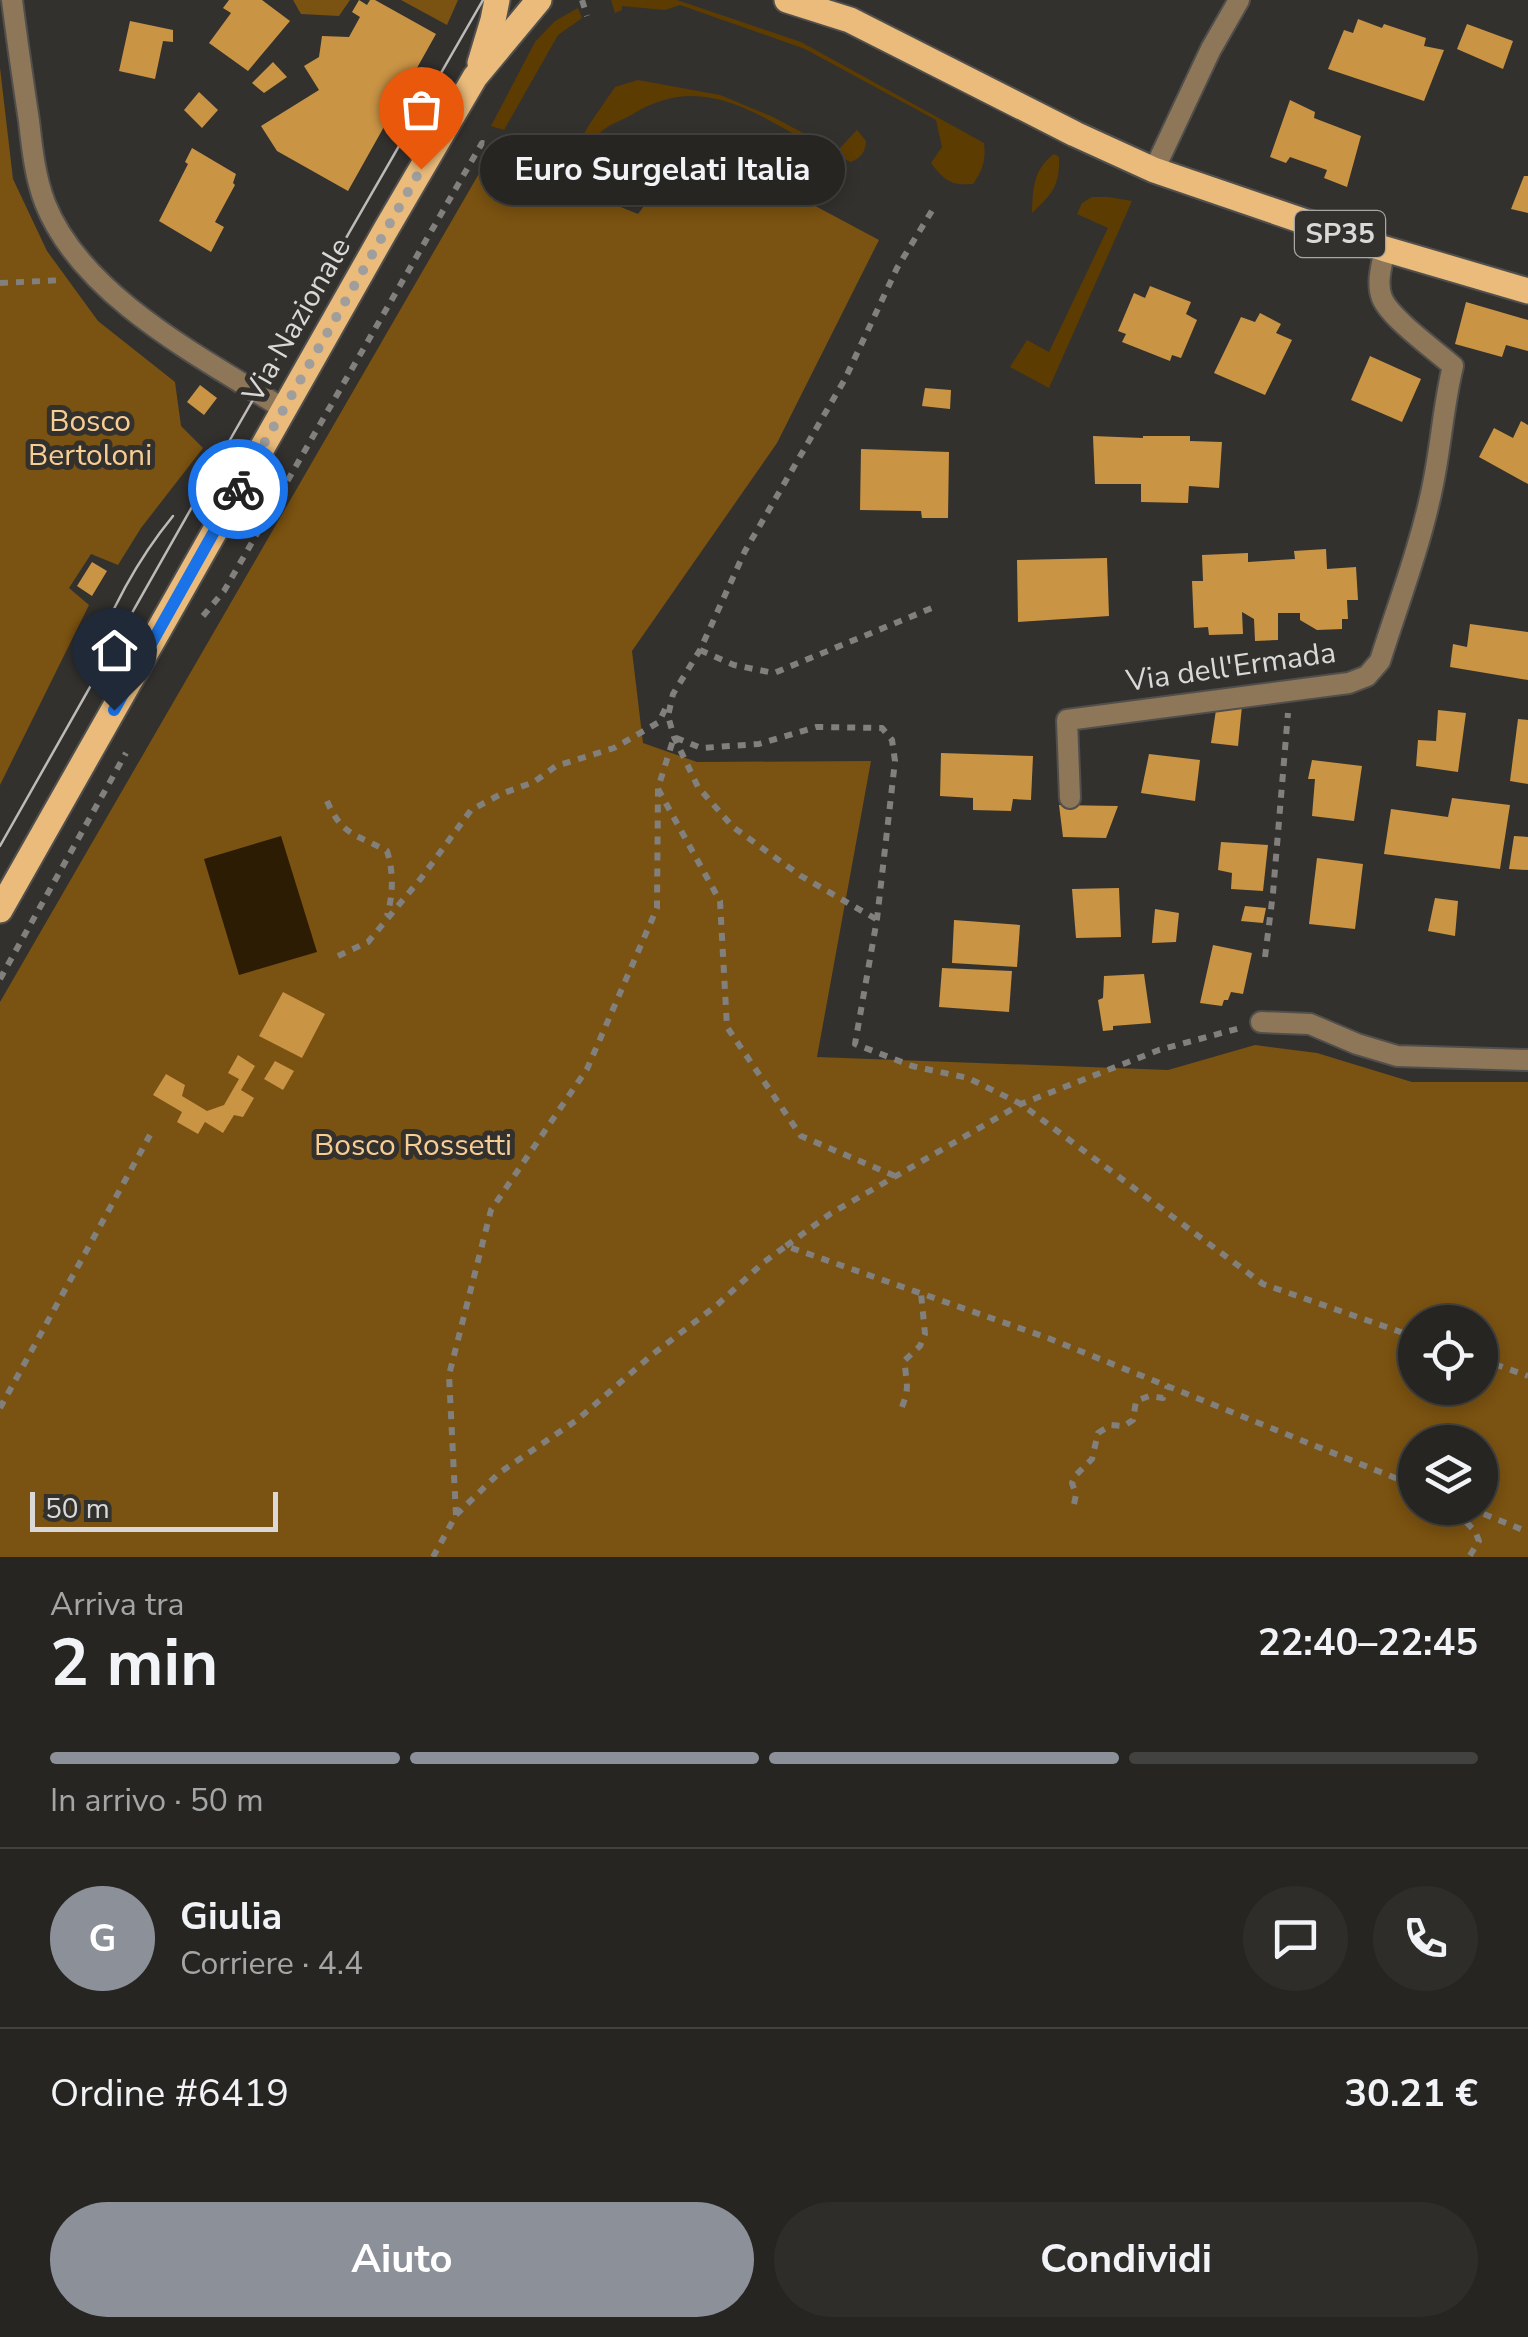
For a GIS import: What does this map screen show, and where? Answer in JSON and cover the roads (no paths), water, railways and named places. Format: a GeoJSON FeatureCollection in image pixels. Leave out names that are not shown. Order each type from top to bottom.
{"type":"FeatureCollection","features":[{"type":"Feature","properties":{"kind":"main road","name":"Via Nazionale"},"geometry":{"type":"LineString","coordinates":[[476,77],[497,0]]}},
{"type":"Feature","properties":{"kind":"main road","name":"Via Nazionale"},"geometry":{"type":"LineString","coordinates":[[0,910],[476,77],[539,0]]}},
{"type":"Feature","properties":{"kind":"main road","name":"SP35"},"geometry":{"type":"LineString","coordinates":[[787,0],[850,20],[1154,170],[1385,249],[1528,291]]}},
{"type":"Feature","properties":{"kind":"main road","name":"SP35"},"geometry":{"type":"LineString","coordinates":[[825,0],[850,20]]}},
{"type":"Feature","properties":{"kind":"street"},"geometry":{"type":"LineString","coordinates":[[12,0],[35,164],[45,204],[68,243],[117,298],[203,361],[284,409]]}},
{"type":"Feature","properties":{"kind":"street"},"geometry":{"type":"LineString","coordinates":[[1154,170],[1211,49],[1239,0]]}},
{"type":"Feature","properties":{"kind":"street","name":"Via dell'Ermada"},"geometry":{"type":"LineString","coordinates":[[1070,798],[1067,720],[1348,683],[1368,676],[1380,660],[1424,527],[1453,366],[1400,321],[1382,299],[1380,278],[1385,249]]}},
{"type":"Feature","properties":{"kind":"street"},"geometry":{"type":"LineString","coordinates":[[1261,1022],[1310,1024],[1397,1056],[1528,1060]]}},
{"type":"Feature","properties":{"kind":"tram line"},"geometry":{"type":"LineString","coordinates":[[0,846],[483,0]]}},
{"type":"Feature","properties":{"kind":"tram line"},"geometry":{"type":"LineString","coordinates":[[89,669],[125,589],[173,516]]}},
{"type":"Feature","properties":{"kind":"place","name":"Euro Surgelati Italia"},"geometry":{"type":"Point","coordinates":[421,169]}},
{"type":"Feature","properties":{"kind":"park label","name":"Bosco Bertoloni"},"geometry":{"type":"Point","coordinates":[90,438]}},
{"type":"Feature","properties":{"kind":"park label","name":"Bosco Rossetti"},"geometry":{"type":"Point","coordinates":[413,1145]}}]}
